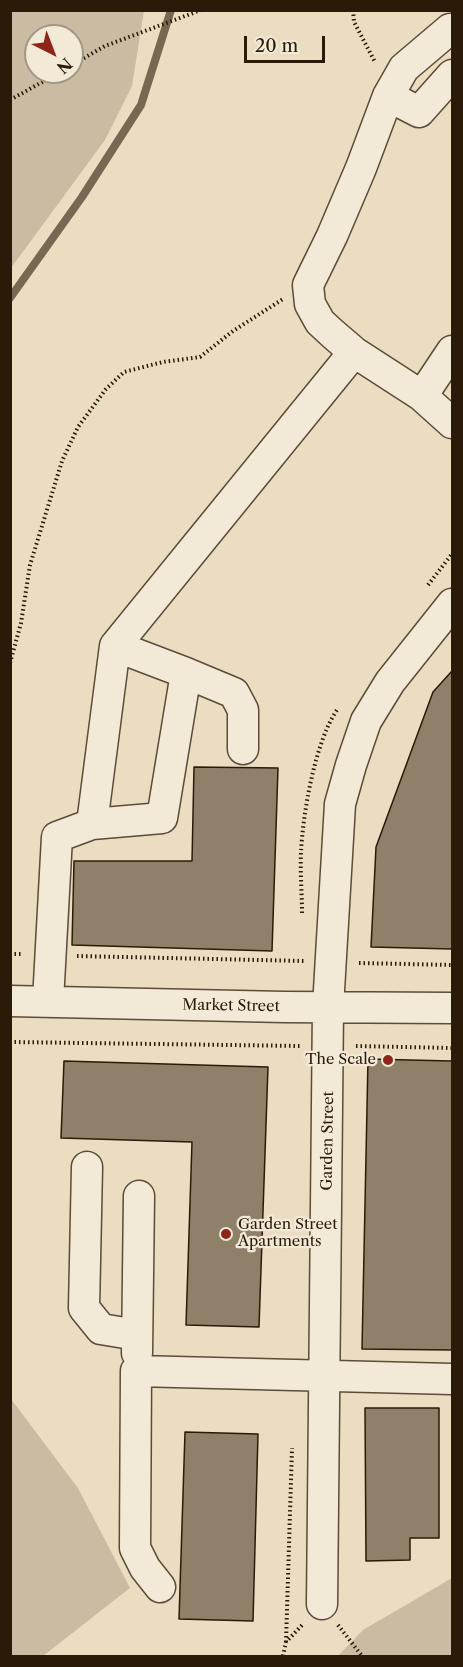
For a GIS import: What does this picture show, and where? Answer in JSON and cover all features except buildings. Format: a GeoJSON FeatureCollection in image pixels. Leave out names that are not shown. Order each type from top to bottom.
{"type":"FeatureCollection","features":[{"type":"Feature","properties":{"kind":"street"},"geometry":{"type":"LineString","coordinates":[[450,29],[404,68],[394,86],[332,236],[308,285],[310,304],[320,322],[354,352],[422,396],[453,423]]}},
{"type":"Feature","properties":{"kind":"street"},"geometry":{"type":"LineString","coordinates":[[394,86],[419,112],[453,75]]}},
{"type":"Feature","properties":{"kind":"street"},"geometry":{"type":"LineString","coordinates":[[422,396],[453,351]]}},
{"type":"Feature","properties":{"kind":"street"},"geometry":{"type":"LineString","coordinates":[[92,824],[115,646],[354,352]]}},
{"type":"Feature","properties":{"kind":"street","name":"Garden Street"},"geometry":{"type":"LineString","coordinates":[[322,1604],[328,1007],[340,804],[366,721],[390,682],[453,604]]}},
{"type":"Feature","properties":{"kind":"street"},"geometry":{"type":"LineString","coordinates":[[115,646],[234,693],[243,710],[243,749]]}},
{"type":"Feature","properties":{"kind":"street"},"geometry":{"type":"LineString","coordinates":[[48,1001],[57,837],[92,824],[162,818],[186,673]]}},
{"type":"Feature","properties":{"kind":"street","name":"Market Street"},"geometry":{"type":"LineString","coordinates":[[10,1000],[453,1008]]}},
{"type":"Feature","properties":{"kind":"street"},"geometry":{"type":"LineString","coordinates":[[87,1167],[84,1308],[101,1329],[137,1335]]}},
{"type":"Feature","properties":{"kind":"street"},"geometry":{"type":"LineString","coordinates":[[139,1196],[135,1548],[145,1568],[160,1587]]}},
{"type":"Feature","properties":{"kind":"street"},"geometry":{"type":"LineString","coordinates":[[136,1371],[453,1379]]}},
{"type":"Feature","properties":{"kind":"path"},"geometry":{"type":"LineString","coordinates":[[84,58],[105,46],[201,10]]}},
{"type":"Feature","properties":{"kind":"path"},"geometry":{"type":"LineString","coordinates":[[353,10],[354,22],[375,62],[394,86]]}},
{"type":"Feature","properties":{"kind":"path"},"geometry":{"type":"LineString","coordinates":[[10,100],[39,84]]}},
{"type":"Feature","properties":{"kind":"path"},"geometry":{"type":"LineString","coordinates":[[10,663],[21,623],[30,565],[62,461],[78,427],[106,390],[124,372],[163,362],[200,357],[233,330],[308,285]]}},
{"type":"Feature","properties":{"kind":"path"},"geometry":{"type":"LineString","coordinates":[[10,954],[453,964]]}},
{"type":"Feature","properties":{"kind":"path"},"geometry":{"type":"LineString","coordinates":[[10,1042],[453,1048]]}},
{"type":"Feature","properties":{"kind":"path"},"geometry":{"type":"LineString","coordinates":[[283,1656],[286,1642],[322,1604],[362,1656]]}},
{"type":"Feature","properties":{"kind":"shaded area"},"geometry":{"type":"Polygon","coordinates":[[[10,11],[144,11],[132,86],[105,140],[11,268],[10,11]]]}},
{"type":"Feature","properties":{"kind":"shaded area"},"geometry":{"type":"Polygon","coordinates":[[[11,1399],[78,1488],[130,1588],[43,1656],[11,1656],[11,1399]]]}},
{"type":"Feature","properties":{"kind":"shaded area"},"geometry":{"type":"Polygon","coordinates":[[[452,1578],[452,1656],[338,1656],[363,1630],[452,1578]]]}},
{"type":"Feature","properties":{"kind":"waterway"},"geometry":{"type":"LineString","coordinates":[[10,298],[82,197],[141,105],[171,10]]}},
{"type":"Feature","properties":{"kind":"place","name":"The Scale"},"geometry":{"type":"Point","coordinates":[388,1060]}},
{"type":"Feature","properties":{"kind":"place","name":"Garden Street Apartments"},"geometry":{"type":"Point","coordinates":[226,1234]}}]}
